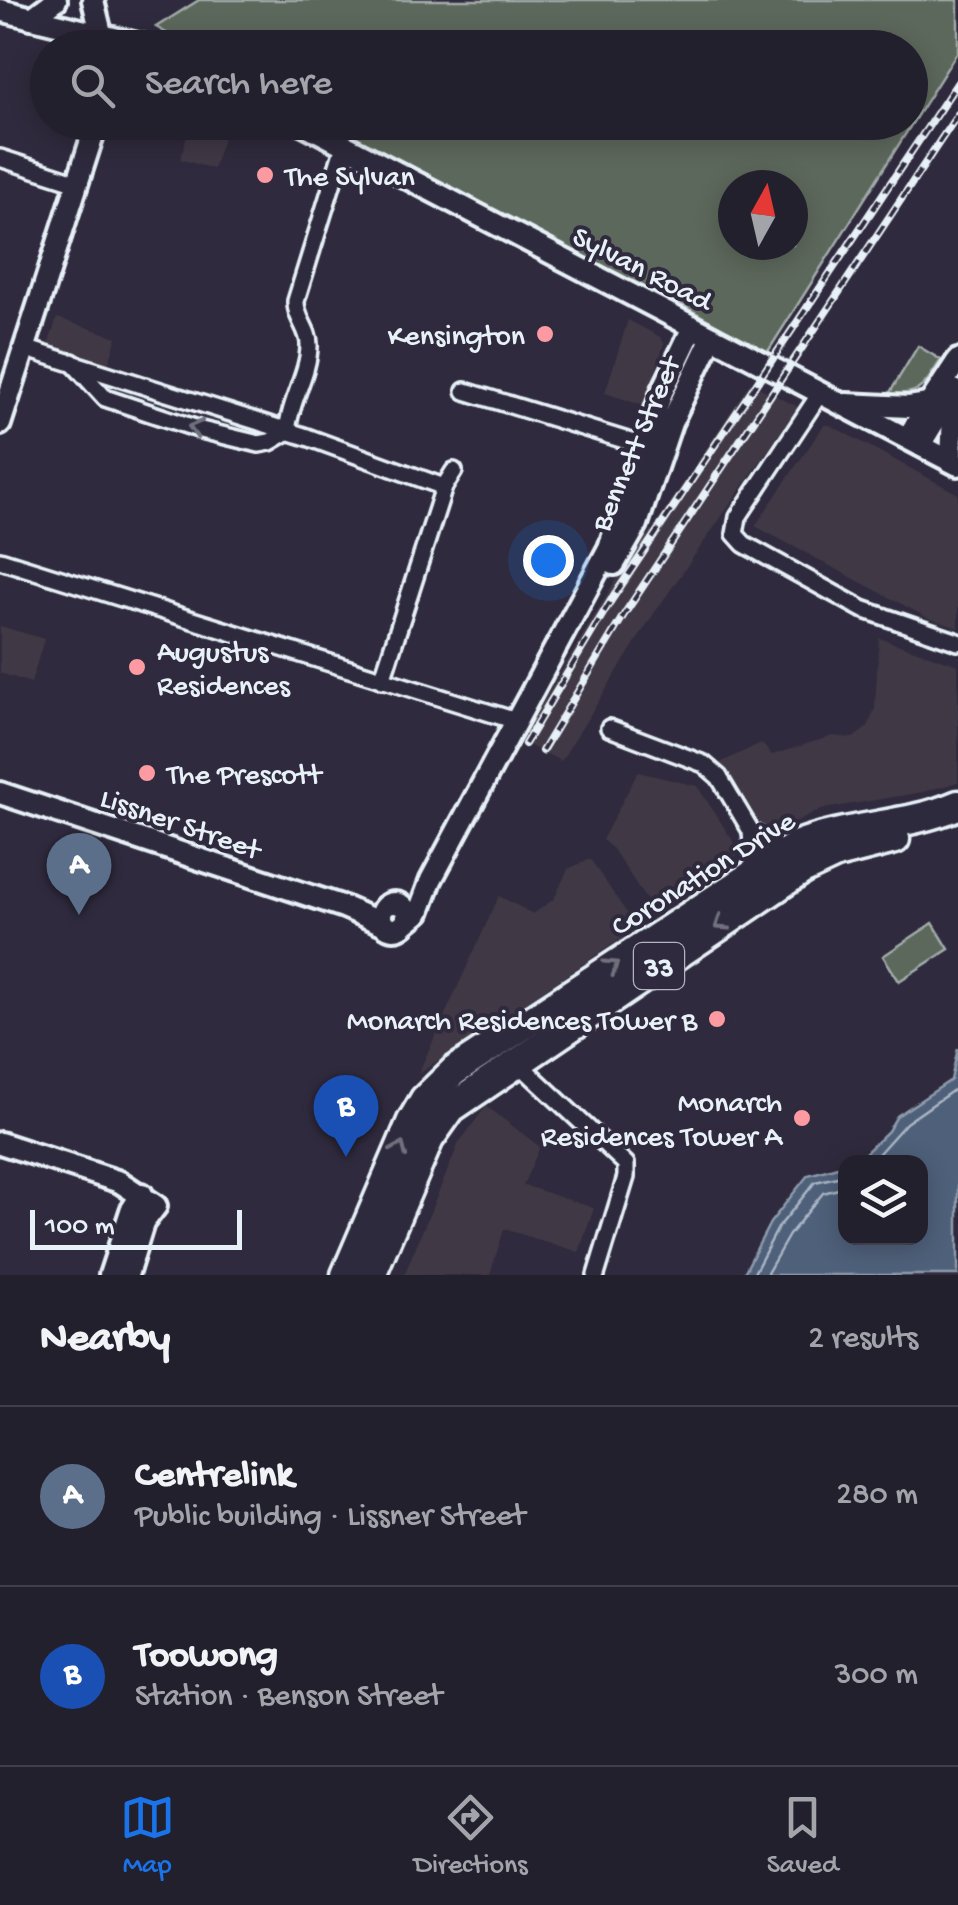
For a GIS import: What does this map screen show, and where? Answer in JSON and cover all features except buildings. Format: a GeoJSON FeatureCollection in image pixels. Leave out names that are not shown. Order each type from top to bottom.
{"type":"FeatureCollection","features":[{"type":"Feature","properties":{"kind":"highway","name":"Coronation Drive"},"geometry":{"type":"LineString","coordinates":[[508,1050],[784,852],[838,831],[904,821],[958,805]]}},
{"type":"Feature","properties":{"kind":"highway","name":"Coronation Drive"},"geometry":{"type":"LineString","coordinates":[[508,1050],[802,870],[860,846],[920,836],[958,824]]}},
{"type":"Feature","properties":{"kind":"highway","name":"33"},"geometry":{"type":"LineString","coordinates":[[346,1275],[425,1099],[439,1083],[508,1050]]}},
{"type":"Feature","properties":{"kind":"highway","name":"33"},"geometry":{"type":"LineString","coordinates":[[371,1275],[433,1130],[508,1050]]}},
{"type":"Feature","properties":{"kind":"street"},"geometry":{"type":"LineString","coordinates":[[32,18],[56,0]]}},
{"type":"Feature","properties":{"kind":"street"},"geometry":{"type":"LineString","coordinates":[[93,0],[101,30]]}},
{"type":"Feature","properties":{"kind":"street"},"geometry":{"type":"LineString","coordinates":[[0,10],[71,30]]}},
{"type":"Feature","properties":{"kind":"street"},"geometry":{"type":"LineString","coordinates":[[0,424],[91,140]]}},
{"type":"Feature","properties":{"kind":"street","name":"Sylvan Road"},"geometry":{"type":"LineString","coordinates":[[333,140],[954,463]]}},
{"type":"Feature","properties":{"kind":"street"},"geometry":{"type":"LineString","coordinates":[[287,432],[310,345],[296,312],[296,300],[344,146]]}},
{"type":"Feature","properties":{"kind":"street"},"geometry":{"type":"LineString","coordinates":[[0,158],[78,183]]}},
{"type":"Feature","properties":{"kind":"street","name":"Bennett Street"},"geometry":{"type":"LineString","coordinates":[[392,915],[419,912],[431,880],[516,721],[574,618],[634,530],[662,392],[693,327]]}},
{"type":"Feature","properties":{"kind":"street","name":"Bennett Street"},"geometry":{"type":"LineString","coordinates":[[653,448],[712,337]]}},
{"type":"Feature","properties":{"kind":"street"},"geometry":{"type":"LineString","coordinates":[[24,348],[444,487]]}},
{"type":"Feature","properties":{"kind":"street"},"geometry":{"type":"LineString","coordinates":[[914,441],[928,404],[958,360]]}},
{"type":"Feature","properties":{"kind":"street"},"geometry":{"type":"LineString","coordinates":[[72,362],[102,398],[259,444],[287,432]]}},
{"type":"Feature","properties":{"kind":"street"},"geometry":{"type":"LineString","coordinates":[[914,441],[956,387]]}},
{"type":"Feature","properties":{"kind":"street"},"geometry":{"type":"LineString","coordinates":[[954,463],[956,387]]}},
{"type":"Feature","properties":{"kind":"street"},"geometry":{"type":"LineString","coordinates":[[465,390],[653,448]]}},
{"type":"Feature","properties":{"kind":"street"},"geometry":{"type":"LineString","coordinates":[[821,392],[738,517],[735,534],[744,544],[862,609],[958,642]]}},
{"type":"Feature","properties":{"kind":"street"},"geometry":{"type":"LineString","coordinates":[[844,404],[928,404]]}},
{"type":"Feature","properties":{"kind":"street"},"geometry":{"type":"LineString","coordinates":[[382,680],[444,487],[454,471]]}},
{"type":"Feature","properties":{"kind":"street"},"geometry":{"type":"LineString","coordinates":[[0,560],[516,721]]}},
{"type":"Feature","properties":{"kind":"street"},"geometry":{"type":"LineString","coordinates":[[609,728],[704,764],[719,777],[751,831],[754,872]]}},
{"type":"Feature","properties":{"kind":"street","name":"Lissner Street"},"geometry":{"type":"LineString","coordinates":[[0,793],[344,907],[392,915]]}},
{"type":"Feature","properties":{"kind":"street"},"geometry":{"type":"LineString","coordinates":[[751,831],[784,852]]}},
{"type":"Feature","properties":{"kind":"street"},"geometry":{"type":"LineString","coordinates":[[508,1050],[626,1164],[626,1177],[596,1275]]}},
{"type":"Feature","properties":{"kind":"street"},"geometry":{"type":"LineString","coordinates":[[0,1144],[120,1182],[149,1200]]}},
{"type":"Feature","properties":{"kind":"street"},"geometry":{"type":"LineString","coordinates":[[127,1275],[149,1200]]}},
{"type":"Feature","properties":{"kind":"street"},"geometry":{"type":"LineString","coordinates":[[110,1275],[130,1212],[149,1200]]}},
{"type":"Feature","properties":{"kind":"street"},"geometry":{"type":"LineString","coordinates":[[140,1234],[143,1275]]}},
{"type":"Feature","properties":{"kind":"shaded area"},"geometry":{"type":"Polygon","coordinates":[[[186,140],[222,140],[213,169],[180,159],[186,140]]]}},
{"type":"Feature","properties":{"kind":"shaded area"},"geometry":{"type":"Polygon","coordinates":[[[57,318],[117,337],[108,365],[48,346],[57,318]]]}},
{"type":"Feature","properties":{"kind":"shaded area"},"geometry":{"type":"Polygon","coordinates":[[[628,320],[664,343],[645,406],[605,393],[628,320]]]}},
{"type":"Feature","properties":{"kind":"shaded area"},"geometry":{"type":"Polygon","coordinates":[[[750,383],[798,407],[651,618],[561,761],[520,741],[644,532],[649,535],[750,383]]]}},
{"type":"Feature","properties":{"kind":"shaded area"},"geometry":{"type":"Polygon","coordinates":[[[824,425],[958,494],[958,628],[928,618],[755,526],[824,425]]]}},
{"type":"Feature","properties":{"kind":"shaded area"},"geometry":{"type":"Polygon","coordinates":[[[0,626],[44,639],[31,683],[0,673],[0,626]]]}},
{"type":"Feature","properties":{"kind":"shaded area"},"geometry":{"type":"Polygon","coordinates":[[[879,638],[958,665],[958,782],[823,809],[774,832],[764,832],[720,763],[761,743],[772,755],[832,736],[853,738],[868,727],[875,708],[879,638]]]}},
{"type":"Feature","properties":{"kind":"shaded area"},"geometry":{"type":"Polygon","coordinates":[[[638,772],[697,786],[739,850],[735,860],[655,913],[613,849],[602,840],[638,772]]]}},
{"type":"Feature","properties":{"kind":"shaded area"},"geometry":{"type":"Polygon","coordinates":[[[590,859],[637,928],[418,1074],[499,896],[533,914],[554,899],[568,869],[590,859]]]}},
{"type":"Feature","properties":{"kind":"shaded area"},"geometry":{"type":"Polygon","coordinates":[[[486,1106],[540,1147],[523,1185],[594,1208],[579,1252],[504,1229],[490,1275],[404,1275],[459,1143],[486,1106]]]}},
{"type":"Feature","properties":{"kind":"green space"},"geometry":{"type":"Polygon","coordinates":[[[199,0],[958,0],[958,51],[928,98],[928,30],[156,27],[199,0]]]}},
{"type":"Feature","properties":{"kind":"green space"},"geometry":{"type":"Polygon","coordinates":[[[361,140],[902,140],[767,353],[682,305],[647,292],[361,140]]]}},
{"type":"Feature","properties":{"kind":"green space"},"geometry":{"type":"Polygon","coordinates":[[[918,346],[941,360],[921,388],[889,394],[918,346]]]}},
{"type":"Feature","properties":{"kind":"green space"},"geometry":{"type":"Polygon","coordinates":[[[933,923],[949,949],[899,981],[883,956],[933,923]]]}},
{"type":"Feature","properties":{"kind":"water"},"geometry":{"type":"Polygon","coordinates":[[[958,1048],[958,1275],[743,1275],[770,1223],[808,1175],[838,1167],[838,1245],[928,1245],[928,1155],[863,1155],[888,1131],[897,1116],[951,1080],[958,1048]]]}},
{"type":"Feature","properties":{"kind":"railway"},"geometry":{"type":"LineString","coordinates":[[928,127],[958,82]]}},
{"type":"Feature","properties":{"kind":"railway"},"geometry":{"type":"LineString","coordinates":[[542,751],[625,613],[958,114]]}},
{"type":"Feature","properties":{"kind":"railway"},"geometry":{"type":"LineString","coordinates":[[525,744],[610,602],[919,140]]}},
{"type":"Feature","properties":{"kind":"place","name":"The Sylvan"},"geometry":{"type":"Point","coordinates":[265,175]}},
{"type":"Feature","properties":{"kind":"place","name":"Kensington"},"geometry":{"type":"Point","coordinates":[545,334]}},
{"type":"Feature","properties":{"kind":"place","name":"Augustus Residences"},"geometry":{"type":"Point","coordinates":[137,667]}},
{"type":"Feature","properties":{"kind":"place","name":"The Prescott"},"geometry":{"type":"Point","coordinates":[147,773]}},
{"type":"Feature","properties":{"kind":"place","name":"Centrelink"},"geometry":{"type":"Point","coordinates":[79,915]}},
{"type":"Feature","properties":{"kind":"place","name":"Monarch Residences Tower B"},"geometry":{"type":"Point","coordinates":[717,1019]}},
{"type":"Feature","properties":{"kind":"place","name":"Monarch Residences Tower A"},"geometry":{"type":"Point","coordinates":[802,1118]}},
{"type":"Feature","properties":{"kind":"place","name":"Toowong"},"geometry":{"type":"Point","coordinates":[346,1157]}}]}
